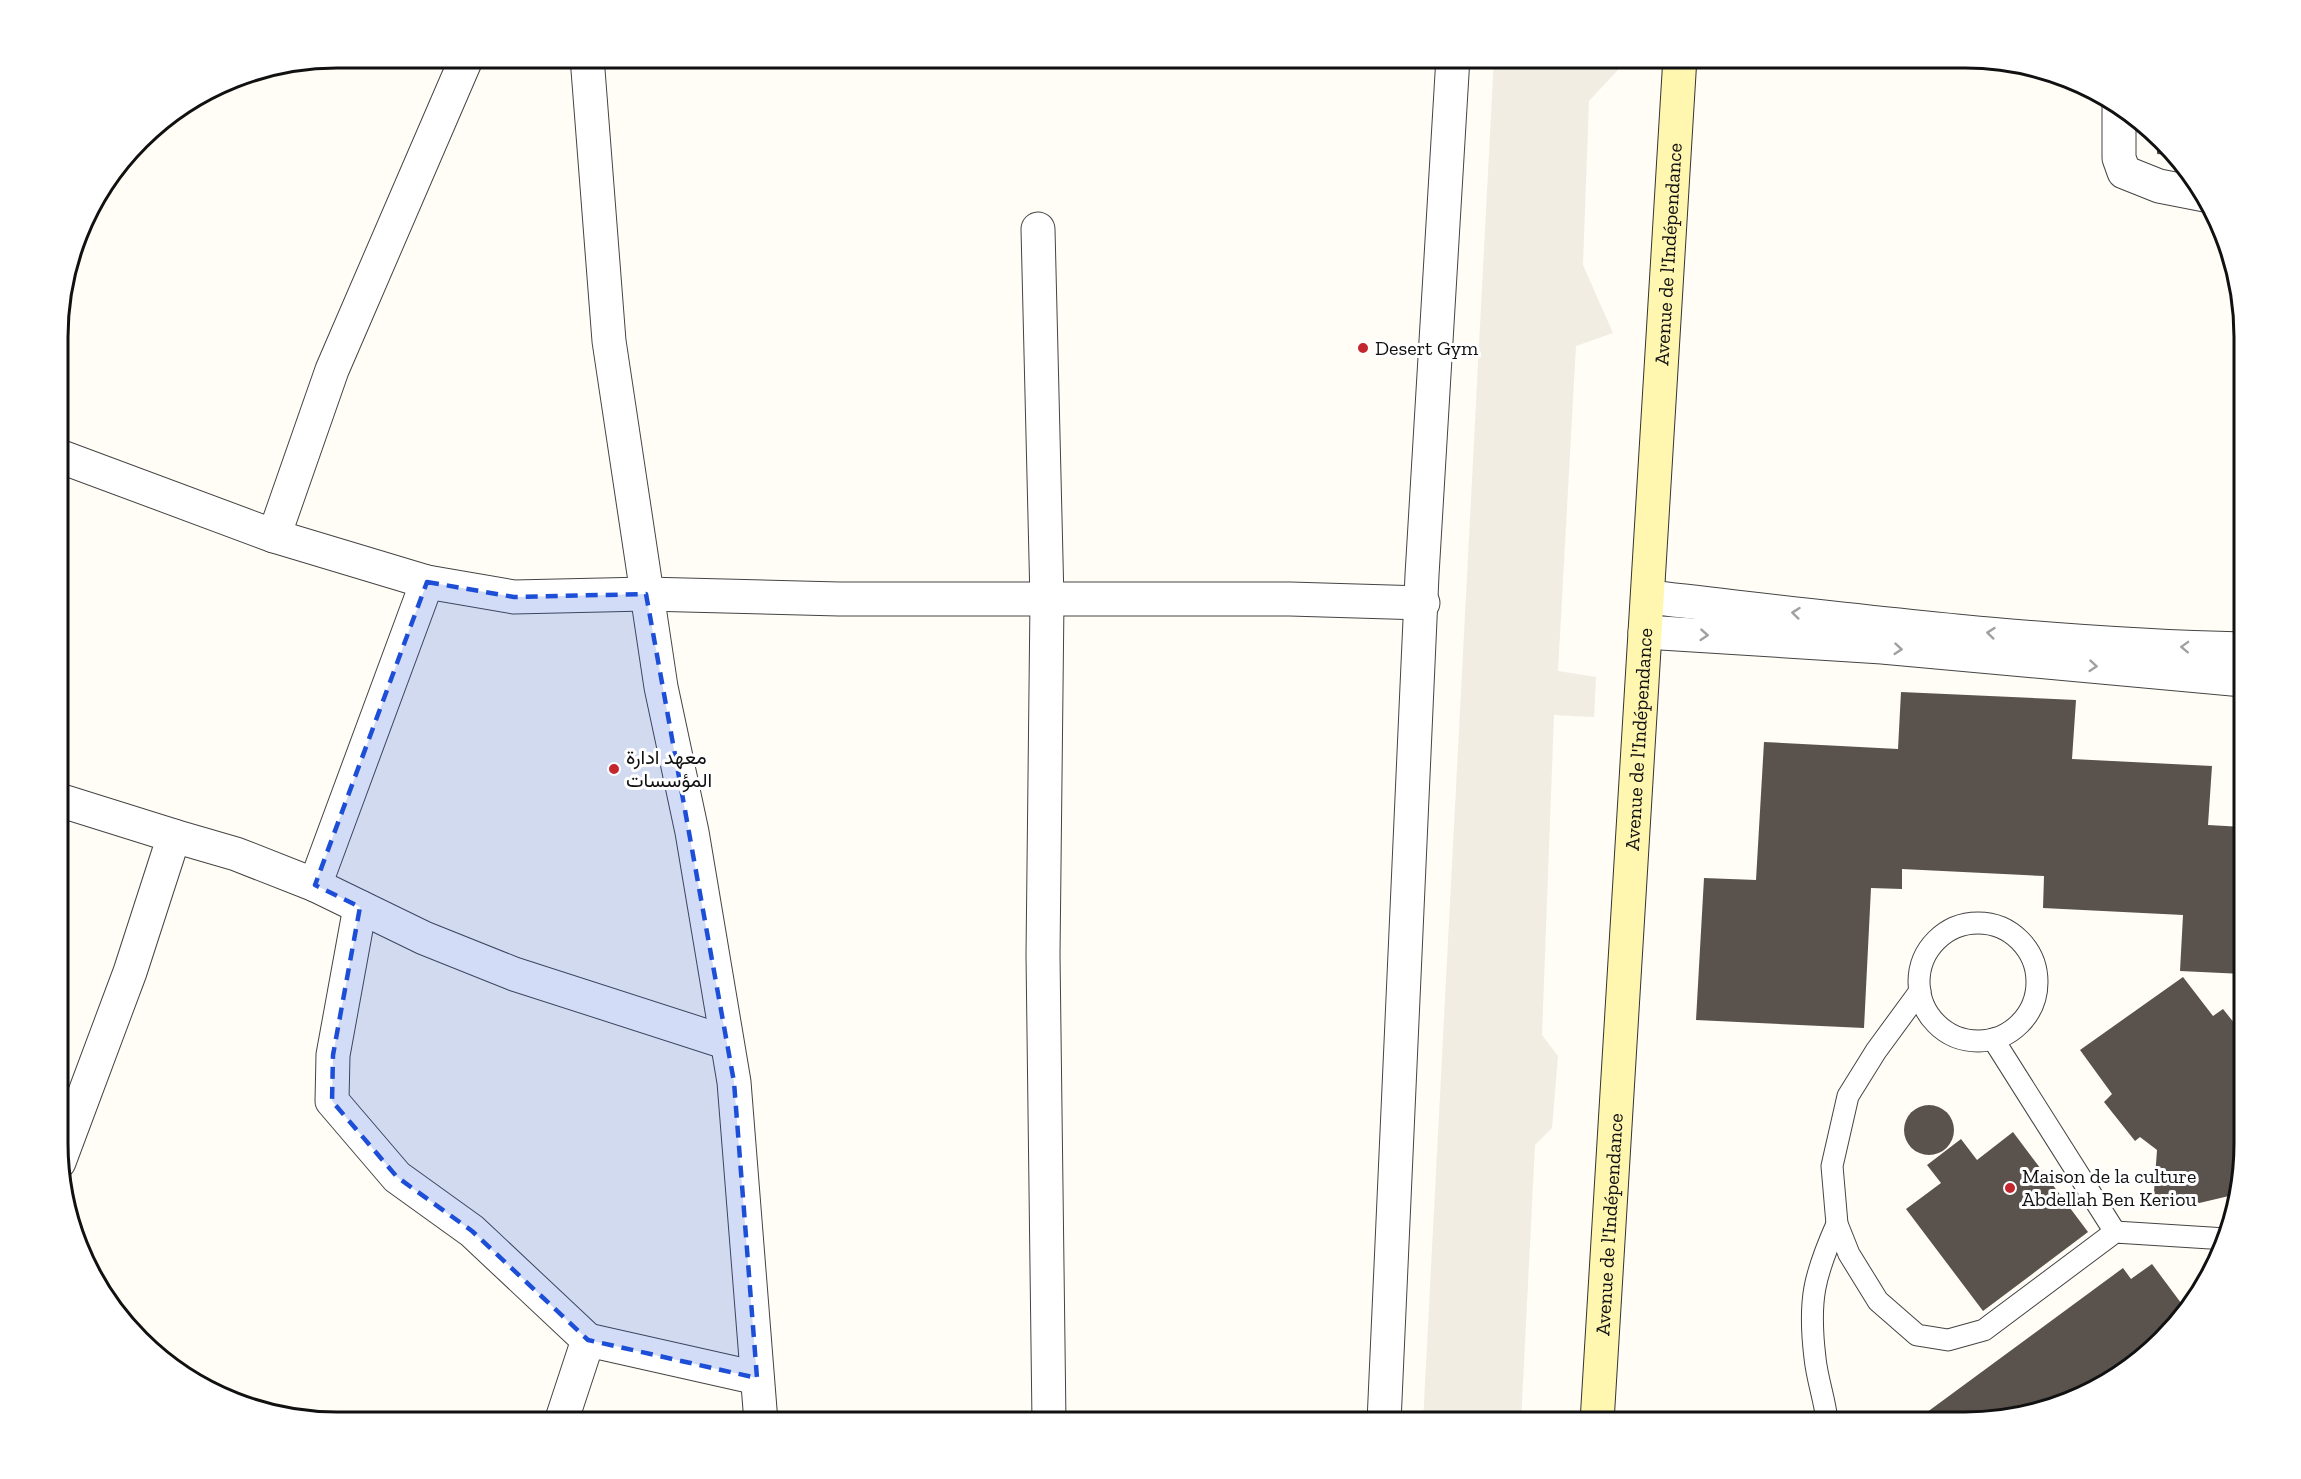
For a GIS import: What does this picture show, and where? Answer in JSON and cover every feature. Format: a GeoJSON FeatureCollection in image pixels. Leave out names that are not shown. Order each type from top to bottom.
{"type":"FeatureCollection","features":[{"type":"Feature","properties":{"kind":"main road","name":"Avenue de l'Indépendance"},"geometry":{"type":"LineString","coordinates":[[1598,1412],[1679,68]]}},
{"type":"Feature","properties":{"kind":"street"},"geometry":{"type":"LineString","coordinates":[[274,536],[332,370],[462,68]]}},
{"type":"Feature","properties":{"kind":"street"},"geometry":{"type":"LineString","coordinates":[[588,68],[609,341],[646,594],[662,687],[692,832],[736,1104],[760,1412]]}},
{"type":"Feature","properties":{"kind":"street"},"geometry":{"type":"LineString","coordinates":[[1384,1412],[1422,603],[1452,68]]}},
{"type":"Feature","properties":{"kind":"street"},"geometry":{"type":"LineString","coordinates":[[2119,117],[2119,158],[2124,171],[2159,186],[2191,192]]}},
{"type":"Feature","properties":{"kind":"street"},"geometry":{"type":"LineString","coordinates":[[1038,229],[1047,600],[1043,955],[1050,1412]]}},
{"type":"Feature","properties":{"kind":"street"},"geometry":{"type":"LineString","coordinates":[[68,459],[274,536],[427,582],[514,597],[646,594],[1047,600],[1290,599],[1422,603]]}},
{"type":"Feature","properties":{"kind":"street"},"geometry":{"type":"LineString","coordinates":[[315,885],[427,582]]}},
{"type":"Feature","properties":{"kind":"street"},"geometry":{"type":"LineString","coordinates":[[1648,597],[2018,635],[2183,648],[2234,649]]}},
{"type":"Feature","properties":{"kind":"street"},"geometry":{"type":"LineString","coordinates":[[1646,632],[1882,647],[2234,680]]}},
{"type":"Feature","properties":{"kind":"street"},"geometry":{"type":"LineString","coordinates":[[68,803],[236,854],[315,885],[424,938],[514,974],[725,1042]]}},
{"type":"Feature","properties":{"kind":"street"},"geometry":{"type":"LineString","coordinates":[[68,1138],[130,972],[174,836]]}},
{"type":"Feature","properties":{"kind":"street"},"geometry":{"type":"LineString","coordinates":[[360,907],[333,1055],[332,1101],[397,1177],[472,1231],[588,1340],[757,1378]]}},
{"type":"Feature","properties":{"kind":"street"},"geometry":{"type":"LineString","coordinates":[[564,1412],[588,1340]]}},
{"type":"Feature","properties":{"kind":"lane"},"geometry":{"type":"LineString","coordinates":[[1974,922],[1993,925],[2011,932],[2025,945],[2034,962],[2038,981],[2035,1000],[2025,1017],[2011,1031],[1993,1039],[1973,1041],[1954,1036],[1938,1025],[1926,1009],[1920,991],[1920,972],[1926,953],[1947,933],[1974,922]]}},
{"type":"Feature","properties":{"kind":"lane"},"geometry":{"type":"LineString","coordinates":[[1920,991],[1876,1051],[1848,1096],[1832,1166],[1837,1224],[1849,1254],[1878,1301],[1917,1335],[1948,1340],[1984,1330],[2115,1232],[2216,1238]]}},
{"type":"Feature","properties":{"kind":"lane"},"geometry":{"type":"LineString","coordinates":[[1993,1039],[2115,1232]]}},
{"type":"Feature","properties":{"kind":"lane"},"geometry":{"type":"LineString","coordinates":[[1825,1412],[1815,1360],[1811,1303],[1819,1265],[1837,1224]]}},
{"type":"Feature","properties":{"kind":"highlighted area"},"geometry":{"type":"Polygon","coordinates":[[[427,582],[514,597],[646,594],[734,1082],[757,1378],[588,1340],[472,1231],[397,1177],[332,1101],[333,1055],[360,907],[315,885],[427,582]]]}},
{"type":"Feature","properties":{"kind":"shaded area"},"geometry":{"type":"Polygon","coordinates":[[[1493,68],[1620,68],[1589,101],[1583,265],[1613,333],[1576,346],[1558,671],[1596,677],[1594,717],[1554,715],[1542,1035],[1558,1056],[1552,1128],[1535,1145],[1522,1412],[1424,1412],[1493,68]]]}},
{"type":"Feature","properties":{"kind":"building"},"geometry":{"type":"Polygon","coordinates":[[[1901,692],[2076,700],[2072,759],[2212,766],[2208,825],[2234,826],[2234,974],[2180,971],[2183,915],[2043,908],[2044,876],[1902,869],[1902,889],[1871,888],[1864,1028],[1696,1020],[1704,878],[1756,880],[1764,742],[1898,749],[1901,692]]]}},
{"type":"Feature","properties":{"kind":"building"},"geometry":{"type":"Polygon","coordinates":[[[2183,977],[2213,1016],[2223,1009],[2234,1023],[2234,1143],[2228,1196],[2178,1208],[2153,1206],[2157,1150],[2140,1137],[2135,1141],[2104,1102],[2112,1094],[2080,1050],[2183,977]]]}},
{"type":"Feature","properties":{"kind":"building"},"geometry":{"type":"Polygon","coordinates":[[[1924,1105],[1934,1105],[1947,1112],[1954,1125],[1954,1135],[1947,1148],[1934,1155],[1924,1155],[1915,1151],[1908,1144],[1904,1135],[1904,1125],[1908,1116],[1915,1109],[1924,1105]]]}},
{"type":"Feature","properties":{"kind":"building"},"geometry":{"type":"Polygon","coordinates":[[[2013,1132],[2088,1232],[1983,1311],[1906,1209],[1941,1183],[1927,1165],[1961,1139],[1977,1160],[2013,1132]]]}},
{"type":"Feature","properties":{"kind":"building"},"geometry":{"type":"Polygon","coordinates":[[[2152,1264],[2181,1302],[2155,1333],[2114,1366],[2084,1384],[2034,1402],[1982,1411],[1927,1412],[2123,1268],[2131,1279],[2152,1264]]]}},
{"type":"Feature","properties":{"kind":"place","name":"Desert Gym"},"geometry":{"type":"Point","coordinates":[1363,348]}},
{"type":"Feature","properties":{"kind":"place","name":"معهد ادارة المؤسسات"},"geometry":{"type":"Point","coordinates":[614,769]}},
{"type":"Feature","properties":{"kind":"place","name":"Maison de la culture Abdellah Ben Keriou"},"geometry":{"type":"Point","coordinates":[2010,1188]}}]}
